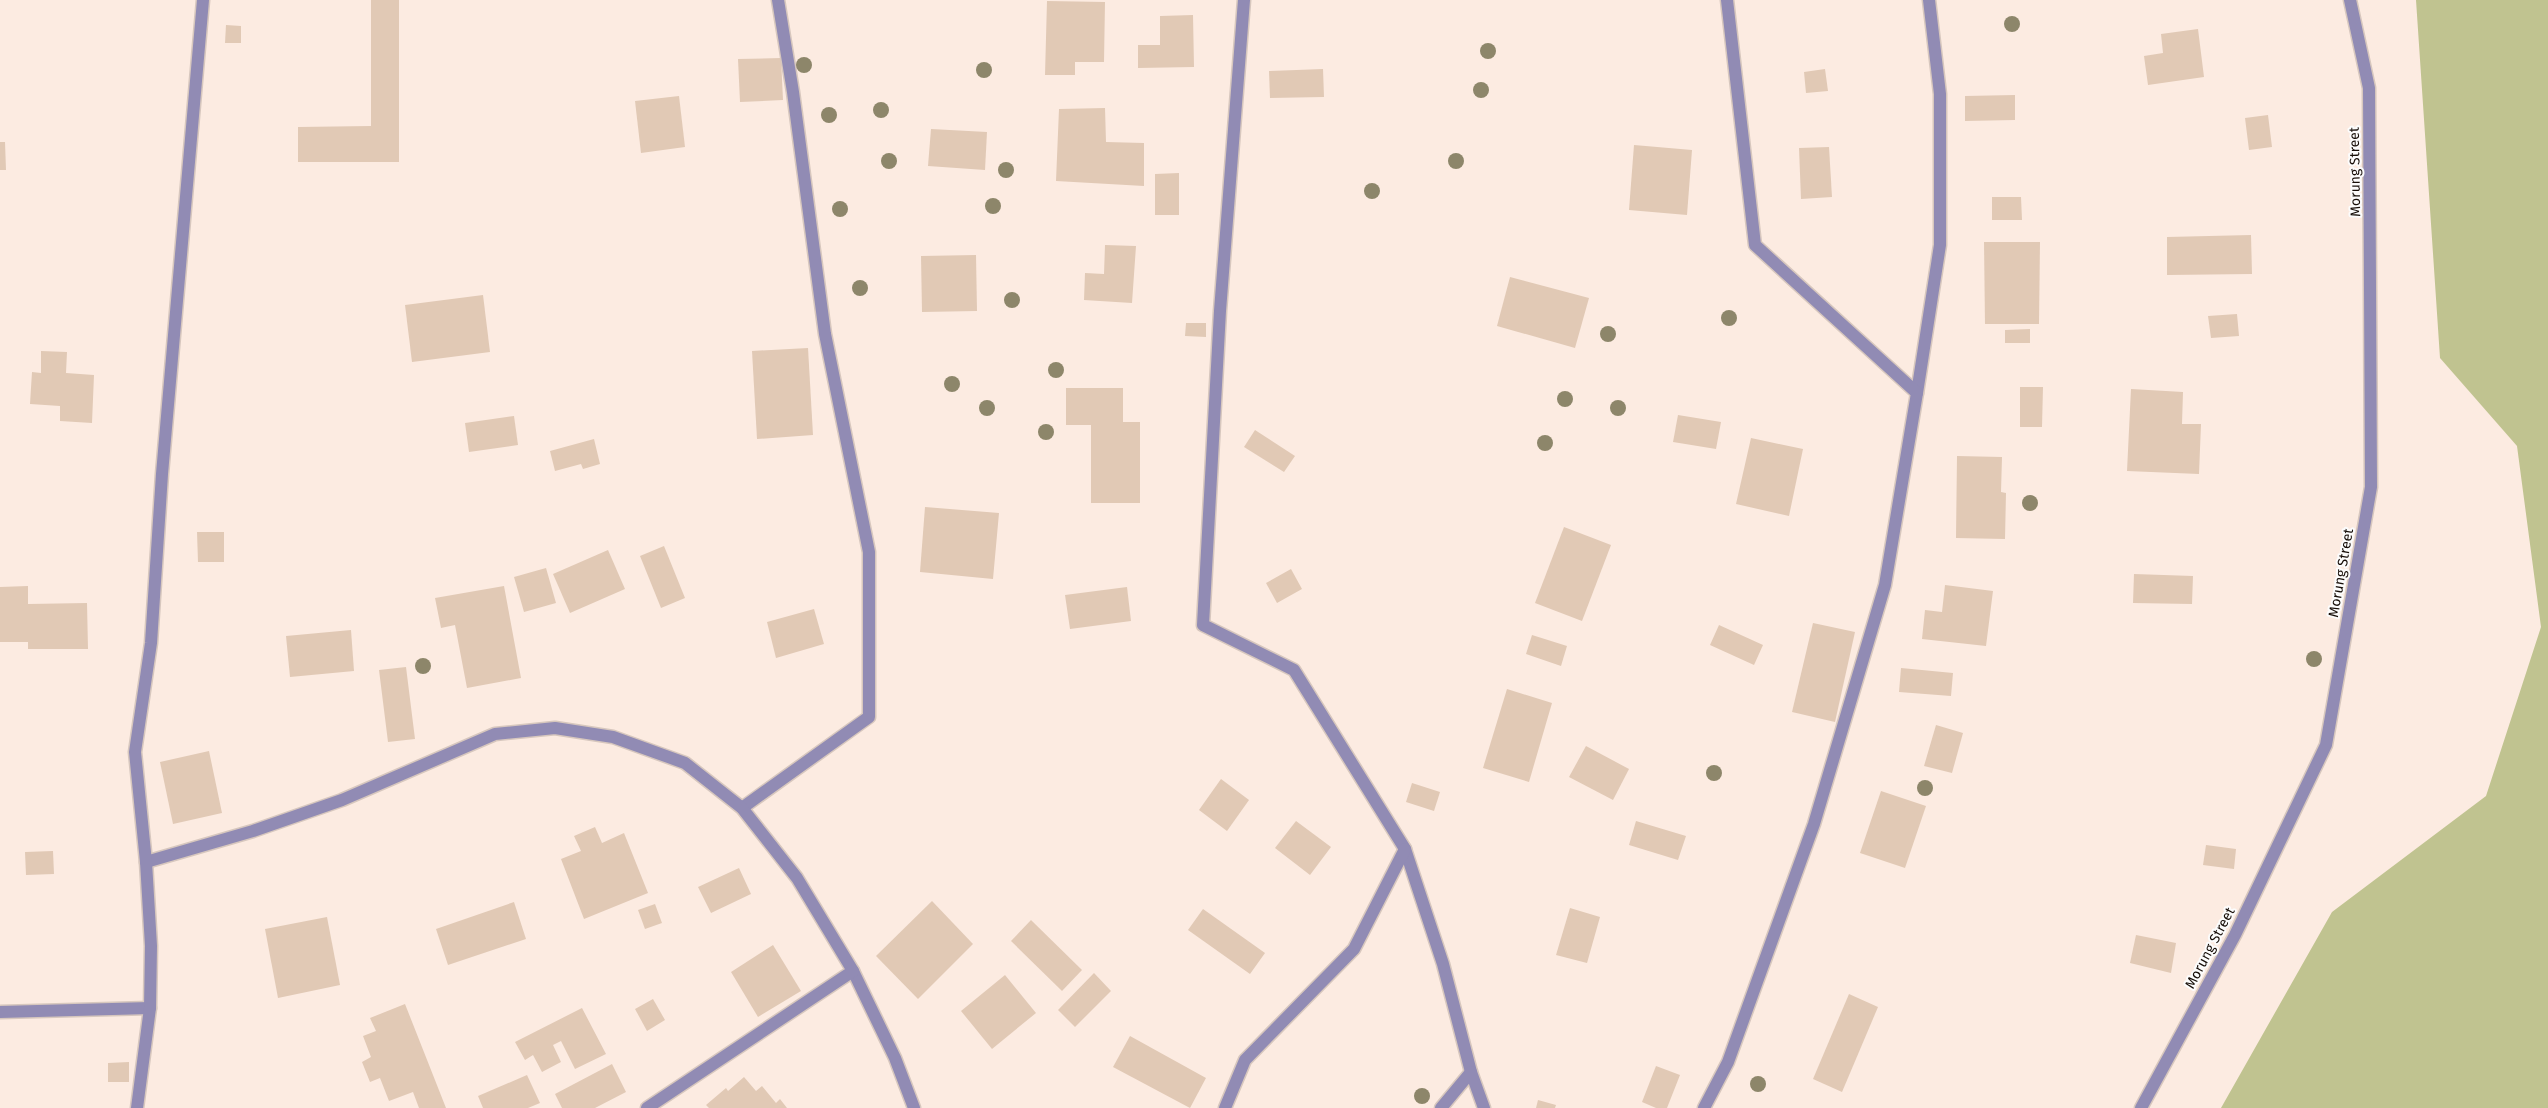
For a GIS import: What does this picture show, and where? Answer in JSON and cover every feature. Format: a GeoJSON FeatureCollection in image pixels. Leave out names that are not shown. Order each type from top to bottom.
{"type":"FeatureCollection","features":[{"type":"Feature","properties":{"kind":"street"},"geometry":{"type":"LineString","coordinates":[[137,1108],[150,1008],[151,946],[146,862],[134,752],[151,643],[162,464],[203,0]]}},
{"type":"Feature","properties":{"kind":"street"},"geometry":{"type":"LineString","coordinates":[[742,808],[869,717],[869,552],[825,334],[793,92],[778,0]]}},
{"type":"Feature","properties":{"kind":"street"},"geometry":{"type":"LineString","coordinates":[[1244,0],[1220,312],[1203,625],[1294,670],[1405,849],[1443,964],[1471,1072],[1484,1108]]}},
{"type":"Feature","properties":{"kind":"street"},"geometry":{"type":"LineString","coordinates":[[1727,0],[1755,245],[1917,393]]}},
{"type":"Feature","properties":{"kind":"street"},"geometry":{"type":"LineString","coordinates":[[1704,1108],[1728,1062],[1814,824],[1885,584],[1940,245],[1940,94],[1929,0]]}},
{"type":"Feature","properties":{"kind":"street","name":"Morung Street"},"geometry":{"type":"LineString","coordinates":[[2141,1108],[2235,935],[2326,745],[2371,487],[2369,88],[2350,0]]}},
{"type":"Feature","properties":{"kind":"street"},"geometry":{"type":"LineString","coordinates":[[146,862],[254,831],[342,800],[495,734],[555,728],[613,737],[685,764],[742,808],[797,878],[853,971],[895,1058],[914,1108]]}},
{"type":"Feature","properties":{"kind":"street"},"geometry":{"type":"LineString","coordinates":[[1225,1108],[1245,1060],[1354,949],[1405,849]]}},
{"type":"Feature","properties":{"kind":"street"},"geometry":{"type":"LineString","coordinates":[[647,1108],[660,1102],[853,971]]}},
{"type":"Feature","properties":{"kind":"street"},"geometry":{"type":"LineString","coordinates":[[0,1012],[150,1008]]}},
{"type":"Feature","properties":{"kind":"street"},"geometry":{"type":"LineString","coordinates":[[1441,1108],[1471,1072]]}},
{"type":"Feature","properties":{"kind":"green space"},"geometry":{"type":"Polygon","coordinates":[[[2416,0],[2548,0],[2548,1108],[2221,1108],[2332,912],[2486,796],[2541,627],[2517,446],[2440,358],[2416,0]]]}},
{"type":"Feature","properties":{"kind":"building"},"geometry":{"type":"Polygon","coordinates":[[[371,0],[399,0],[399,162],[298,162],[298,127],[371,126],[371,0]]]}},
{"type":"Feature","properties":{"kind":"building"},"geometry":{"type":"Polygon","coordinates":[[[1047,1],[1105,2],[1104,62],[1075,62],[1075,75],[1045,75],[1047,1]]]}},
{"type":"Feature","properties":{"kind":"building"},"geometry":{"type":"Polygon","coordinates":[[[1193,15],[1194,67],[1138,68],[1138,45],[1160,45],[1160,16],[1193,15]]]}},
{"type":"Feature","properties":{"kind":"building"},"geometry":{"type":"Polygon","coordinates":[[[226,25],[241,26],[241,43],[225,43],[226,25]]]}},
{"type":"Feature","properties":{"kind":"building"},"geometry":{"type":"Polygon","coordinates":[[[2198,29],[2204,77],[2148,85],[2144,56],[2163,53],[2161,34],[2198,29]]]}},
{"type":"Feature","properties":{"kind":"building"},"geometry":{"type":"Polygon","coordinates":[[[781,58],[783,100],[740,102],[738,59],[781,58]]]}},
{"type":"Feature","properties":{"kind":"building"},"geometry":{"type":"Polygon","coordinates":[[[1323,69],[1324,97],[1270,98],[1269,71],[1323,69]]]}},
{"type":"Feature","properties":{"kind":"building"},"geometry":{"type":"Polygon","coordinates":[[[1825,69],[1828,91],[1806,93],[1804,72],[1825,69]]]}},
{"type":"Feature","properties":{"kind":"building"},"geometry":{"type":"Polygon","coordinates":[[[2015,95],[2015,120],[1965,121],[1965,96],[2015,95]]]}},
{"type":"Feature","properties":{"kind":"building"},"geometry":{"type":"Polygon","coordinates":[[[679,96],[685,147],[641,153],[635,101],[679,96]]]}},
{"type":"Feature","properties":{"kind":"building"},"geometry":{"type":"Polygon","coordinates":[[[1105,108],[1106,142],[1144,143],[1144,186],[1056,181],[1059,109],[1105,108]]]}},
{"type":"Feature","properties":{"kind":"building"},"geometry":{"type":"Polygon","coordinates":[[[2268,115],[2272,147],[2249,150],[2245,118],[2268,115]]]}},
{"type":"Feature","properties":{"kind":"building"},"geometry":{"type":"Polygon","coordinates":[[[931,129],[987,132],[985,170],[928,166],[931,129]]]}},
{"type":"Feature","properties":{"kind":"building"},"geometry":{"type":"Polygon","coordinates":[[[0,142],[5,142],[6,170],[0,170],[0,142]]]}},
{"type":"Feature","properties":{"kind":"building"},"geometry":{"type":"Polygon","coordinates":[[[1634,145],[1692,150],[1687,215],[1629,210],[1634,145]]]}},
{"type":"Feature","properties":{"kind":"building"},"geometry":{"type":"Polygon","coordinates":[[[1829,147],[1832,197],[1801,199],[1799,148],[1829,147]]]}},
{"type":"Feature","properties":{"kind":"building"},"geometry":{"type":"Polygon","coordinates":[[[1179,173],[1179,215],[1155,215],[1155,174],[1179,173]]]}},
{"type":"Feature","properties":{"kind":"building"},"geometry":{"type":"Polygon","coordinates":[[[1992,197],[2021,197],[2022,220],[1992,220],[1992,197]]]}},
{"type":"Feature","properties":{"kind":"building"},"geometry":{"type":"Polygon","coordinates":[[[2251,235],[2252,274],[2167,275],[2167,237],[2251,235]]]}},
{"type":"Feature","properties":{"kind":"building"},"geometry":{"type":"Polygon","coordinates":[[[1984,242],[2040,242],[2039,324],[1985,324],[1984,242]]]}},
{"type":"Feature","properties":{"kind":"building"},"geometry":{"type":"Polygon","coordinates":[[[1105,245],[1136,246],[1132,303],[1084,300],[1085,273],[1104,274],[1105,245]]]}},
{"type":"Feature","properties":{"kind":"building"},"geometry":{"type":"Polygon","coordinates":[[[976,255],[977,311],[922,312],[921,256],[976,255]]]}},
{"type":"Feature","properties":{"kind":"building"},"geometry":{"type":"Polygon","coordinates":[[[1510,277],[1589,298],[1575,348],[1497,326],[1510,277]]]}},
{"type":"Feature","properties":{"kind":"building"},"geometry":{"type":"Polygon","coordinates":[[[483,295],[490,352],[412,362],[405,305],[483,295]]]}},
{"type":"Feature","properties":{"kind":"building"},"geometry":{"type":"Polygon","coordinates":[[[2237,314],[2239,336],[2211,338],[2208,316],[2237,314]]]}},
{"type":"Feature","properties":{"kind":"building"},"geometry":{"type":"Polygon","coordinates":[[[1186,323],[1206,323],[1206,337],[1185,336],[1186,323]]]}},
{"type":"Feature","properties":{"kind":"building"},"geometry":{"type":"Polygon","coordinates":[[[2030,329],[2030,343],[2005,343],[2005,330],[2030,329]]]}},
{"type":"Feature","properties":{"kind":"building"},"geometry":{"type":"Polygon","coordinates":[[[808,348],[813,435],[757,439],[752,351],[808,348]]]}},
{"type":"Feature","properties":{"kind":"building"},"geometry":{"type":"Polygon","coordinates":[[[41,351],[67,352],[66,373],[94,375],[92,423],[60,421],[60,406],[30,404],[32,372],[41,373],[41,351]]]}},
{"type":"Feature","properties":{"kind":"building"},"geometry":{"type":"Polygon","coordinates":[[[2020,387],[2043,387],[2042,427],[2020,427],[2020,387]]]}},
{"type":"Feature","properties":{"kind":"building"},"geometry":{"type":"Polygon","coordinates":[[[1066,388],[1123,388],[1123,422],[1140,422],[1140,503],[1091,503],[1091,425],[1066,425],[1066,388]]]}},
{"type":"Feature","properties":{"kind":"building"},"geometry":{"type":"Polygon","coordinates":[[[2131,389],[2183,392],[2182,424],[2201,424],[2199,474],[2127,471],[2131,389]]]}},
{"type":"Feature","properties":{"kind":"building"},"geometry":{"type":"Polygon","coordinates":[[[1678,415],[1721,422],[1716,449],[1673,442],[1678,415]]]}},
{"type":"Feature","properties":{"kind":"building"},"geometry":{"type":"Polygon","coordinates":[[[514,416],[518,445],[469,452],[465,423],[514,416]]]}},
{"type":"Feature","properties":{"kind":"building"},"geometry":{"type":"Polygon","coordinates":[[[1255,430],[1295,456],[1284,472],[1244,447],[1255,430]]]}},
{"type":"Feature","properties":{"kind":"building"},"geometry":{"type":"Polygon","coordinates":[[[1751,438],[1803,449],[1789,516],[1736,504],[1751,438]]]}},
{"type":"Feature","properties":{"kind":"building"},"geometry":{"type":"Polygon","coordinates":[[[594,439],[600,464],[583,469],[581,464],[555,471],[550,451],[594,439]]]}},
{"type":"Feature","properties":{"kind":"building"},"geometry":{"type":"Polygon","coordinates":[[[1957,456],[2002,457],[2001,492],[2006,493],[2005,539],[1956,538],[1957,456]]]}},
{"type":"Feature","properties":{"kind":"building"},"geometry":{"type":"Polygon","coordinates":[[[925,507],[999,513],[993,579],[920,572],[925,507]]]}},
{"type":"Feature","properties":{"kind":"building"},"geometry":{"type":"Polygon","coordinates":[[[1564,527],[1611,545],[1582,621],[1535,603],[1564,527]]]}},
{"type":"Feature","properties":{"kind":"building"},"geometry":{"type":"Polygon","coordinates":[[[197,532],[224,532],[224,562],[198,562],[197,532]]]}},
{"type":"Feature","properties":{"kind":"building"},"geometry":{"type":"Polygon","coordinates":[[[664,546],[685,598],[661,608],[640,556],[664,546]]]}},
{"type":"Feature","properties":{"kind":"building"},"geometry":{"type":"Polygon","coordinates":[[[608,550],[625,589],[570,613],[553,574],[608,550]]]}},
{"type":"Feature","properties":{"kind":"building"},"geometry":{"type":"Polygon","coordinates":[[[546,568],[556,603],[524,612],[514,577],[546,568]]]}},
{"type":"Feature","properties":{"kind":"building"},"geometry":{"type":"Polygon","coordinates":[[[1291,569],[1302,589],[1277,603],[1266,583],[1291,569]]]}},
{"type":"Feature","properties":{"kind":"building"},"geometry":{"type":"Polygon","coordinates":[[[2134,574],[2193,576],[2192,604],[2133,603],[2134,574]]]}},
{"type":"Feature","properties":{"kind":"building"},"geometry":{"type":"Polygon","coordinates":[[[1945,585],[1993,591],[1986,646],[1922,639],[1925,610],[1942,612],[1945,585]]]}},
{"type":"Feature","properties":{"kind":"building"},"geometry":{"type":"Polygon","coordinates":[[[28,586],[28,604],[87,603],[88,649],[28,649],[28,642],[0,642],[0,587],[28,586]]]}},
{"type":"Feature","properties":{"kind":"building"},"geometry":{"type":"Polygon","coordinates":[[[504,586],[521,678],[467,688],[455,625],[441,628],[435,598],[504,586]]]}},
{"type":"Feature","properties":{"kind":"building"},"geometry":{"type":"Polygon","coordinates":[[[1127,587],[1131,621],[1070,629],[1065,595],[1127,587]]]}},
{"type":"Feature","properties":{"kind":"building"},"geometry":{"type":"Polygon","coordinates":[[[814,609],[824,644],[776,658],[767,622],[814,609]]]}},
{"type":"Feature","properties":{"kind":"building"},"geometry":{"type":"Polygon","coordinates":[[[1813,623],[1855,632],[1835,722],[1792,712],[1813,623]]]}},
{"type":"Feature","properties":{"kind":"building"},"geometry":{"type":"Polygon","coordinates":[[[1719,625],[1763,645],[1754,665],[1710,645],[1719,625]]]}},
{"type":"Feature","properties":{"kind":"building"},"geometry":{"type":"Polygon","coordinates":[[[351,630],[354,671],[290,677],[286,636],[351,630]]]}},
{"type":"Feature","properties":{"kind":"building"},"geometry":{"type":"Polygon","coordinates":[[[1532,635],[1567,646],[1561,666],[1526,654],[1532,635]]]}},
{"type":"Feature","properties":{"kind":"building"},"geometry":{"type":"Polygon","coordinates":[[[406,667],[415,739],[388,742],[379,670],[406,667]]]}},
{"type":"Feature","properties":{"kind":"building"},"geometry":{"type":"Polygon","coordinates":[[[1901,668],[1953,673],[1951,696],[1899,692],[1901,668]]]}},
{"type":"Feature","properties":{"kind":"building"},"geometry":{"type":"Polygon","coordinates":[[[1507,689],[1552,703],[1529,782],[1483,768],[1507,689]]]}},
{"type":"Feature","properties":{"kind":"building"},"geometry":{"type":"Polygon","coordinates":[[[1936,725],[1963,733],[1952,773],[1924,766],[1936,725]]]}},
{"type":"Feature","properties":{"kind":"building"},"geometry":{"type":"Polygon","coordinates":[[[1586,746],[1629,769],[1613,800],[1569,777],[1586,746]]]}},
{"type":"Feature","properties":{"kind":"building"},"geometry":{"type":"Polygon","coordinates":[[[209,751],[222,813],[173,824],[160,762],[209,751]]]}},
{"type":"Feature","properties":{"kind":"building"},"geometry":{"type":"Polygon","coordinates":[[[1221,779],[1249,800],[1227,831],[1199,810],[1221,779]]]}},
{"type":"Feature","properties":{"kind":"building"},"geometry":{"type":"Polygon","coordinates":[[[1412,783],[1440,792],[1434,811],[1406,802],[1412,783]]]}},
{"type":"Feature","properties":{"kind":"building"},"geometry":{"type":"Polygon","coordinates":[[[1881,791],[1926,806],[1905,868],[1860,853],[1881,791]]]}},
{"type":"Feature","properties":{"kind":"building"},"geometry":{"type":"Polygon","coordinates":[[[1296,821],[1331,847],[1310,875],[1275,848],[1296,821]]]}},
{"type":"Feature","properties":{"kind":"building"},"geometry":{"type":"Polygon","coordinates":[[[1636,821],[1686,836],[1678,860],[1629,845],[1636,821]]]}},
{"type":"Feature","properties":{"kind":"building"},"geometry":{"type":"Polygon","coordinates":[[[595,827],[602,843],[624,833],[648,893],[584,919],[561,859],[581,851],[574,836],[595,827]]]}},
{"type":"Feature","properties":{"kind":"building"},"geometry":{"type":"Polygon","coordinates":[[[2206,845],[2236,849],[2234,869],[2203,865],[2206,845]]]}},
{"type":"Feature","properties":{"kind":"building"},"geometry":{"type":"Polygon","coordinates":[[[53,851],[54,874],[26,875],[25,852],[53,851]]]}},
{"type":"Feature","properties":{"kind":"building"},"geometry":{"type":"Polygon","coordinates":[[[739,868],[751,894],[711,913],[698,887],[739,868]]]}},
{"type":"Feature","properties":{"kind":"building"},"geometry":{"type":"Polygon","coordinates":[[[932,901],[973,944],[918,999],[876,956],[932,901]]]}},
{"type":"Feature","properties":{"kind":"building"},"geometry":{"type":"Polygon","coordinates":[[[514,902],[526,939],[448,965],[436,929],[514,902]]]}},
{"type":"Feature","properties":{"kind":"building"},"geometry":{"type":"Polygon","coordinates":[[[655,904],[662,923],[645,929],[638,910],[655,904]]]}},
{"type":"Feature","properties":{"kind":"building"},"geometry":{"type":"Polygon","coordinates":[[[1570,908],[1600,917],[1587,963],[1556,955],[1570,908]]]}},
{"type":"Feature","properties":{"kind":"building"},"geometry":{"type":"Polygon","coordinates":[[[1203,909],[1265,953],[1250,974],[1188,930],[1203,909]]]}},
{"type":"Feature","properties":{"kind":"building"},"geometry":{"type":"Polygon","coordinates":[[[327,917],[340,985],[278,998],[265,929],[327,917]]]}},
{"type":"Feature","properties":{"kind":"building"},"geometry":{"type":"Polygon","coordinates":[[[1031,920],[1082,970],[1062,991],[1011,941],[1031,920]]]}},
{"type":"Feature","properties":{"kind":"building"},"geometry":{"type":"Polygon","coordinates":[[[2136,935],[2176,943],[2171,973],[2130,963],[2136,935]]]}},
{"type":"Feature","properties":{"kind":"building"},"geometry":{"type":"Polygon","coordinates":[[[773,945],[801,991],[758,1017],[731,972],[773,945]]]}},
{"type":"Feature","properties":{"kind":"building"},"geometry":{"type":"Polygon","coordinates":[[[1094,973],[1111,991],[1075,1027],[1058,1010],[1094,973]]]}},
{"type":"Feature","properties":{"kind":"building"},"geometry":{"type":"Polygon","coordinates":[[[1005,975],[1036,1013],[992,1049],[961,1011],[1005,975]]]}},
{"type":"Feature","properties":{"kind":"building"},"geometry":{"type":"Polygon","coordinates":[[[1849,994],[1878,1007],[1842,1092],[1813,1079],[1849,994]]]}},
{"type":"Feature","properties":{"kind":"building"},"geometry":{"type":"Polygon","coordinates":[[[653,999],[665,1020],[647,1031],[635,1009],[653,999]]]}},
{"type":"Feature","properties":{"kind":"building"},"geometry":{"type":"Polygon","coordinates":[[[405,1004],[446,1108],[419,1108],[413,1092],[389,1101],[380,1078],[370,1082],[362,1062],[371,1057],[363,1036],[376,1031],[370,1018],[405,1004]]]}},
{"type":"Feature","properties":{"kind":"building"},"geometry":{"type":"Polygon","coordinates":[[[582,1008],[606,1054],[575,1069],[561,1041],[553,1045],[561,1062],[542,1072],[533,1055],[525,1060],[515,1042],[582,1008]]]}},
{"type":"Feature","properties":{"kind":"building"},"geometry":{"type":"Polygon","coordinates":[[[1130,1036],[1206,1078],[1190,1108],[1113,1067],[1130,1036]]]}},
{"type":"Feature","properties":{"kind":"building"},"geometry":{"type":"Polygon","coordinates":[[[129,1062],[129,1082],[108,1082],[108,1063],[129,1062]]]}},
{"type":"Feature","properties":{"kind":"building"},"geometry":{"type":"Polygon","coordinates":[[[612,1064],[626,1092],[595,1108],[562,1108],[555,1094],[612,1064]]]}},
{"type":"Feature","properties":{"kind":"building"},"geometry":{"type":"Polygon","coordinates":[[[1656,1066],[1680,1075],[1667,1108],[1656,1108],[1642,1102],[1656,1066]]]}},
{"type":"Feature","properties":{"kind":"building"},"geometry":{"type":"Polygon","coordinates":[[[527,1075],[540,1103],[528,1108],[483,1108],[478,1096],[527,1075]]]}},
{"type":"Feature","properties":{"kind":"building"},"geometry":{"type":"Polygon","coordinates":[[[744,1077],[756,1091],[762,1086],[776,1103],[780,1099],[787,1108],[709,1108],[706,1105],[726,1088],[728,1091],[744,1077]]]}},
{"type":"Feature","properties":{"kind":"building"},"geometry":{"type":"Polygon","coordinates":[[[1538,1100],[1556,1105],[1555,1108],[1536,1108],[1538,1100]]]}}]}
